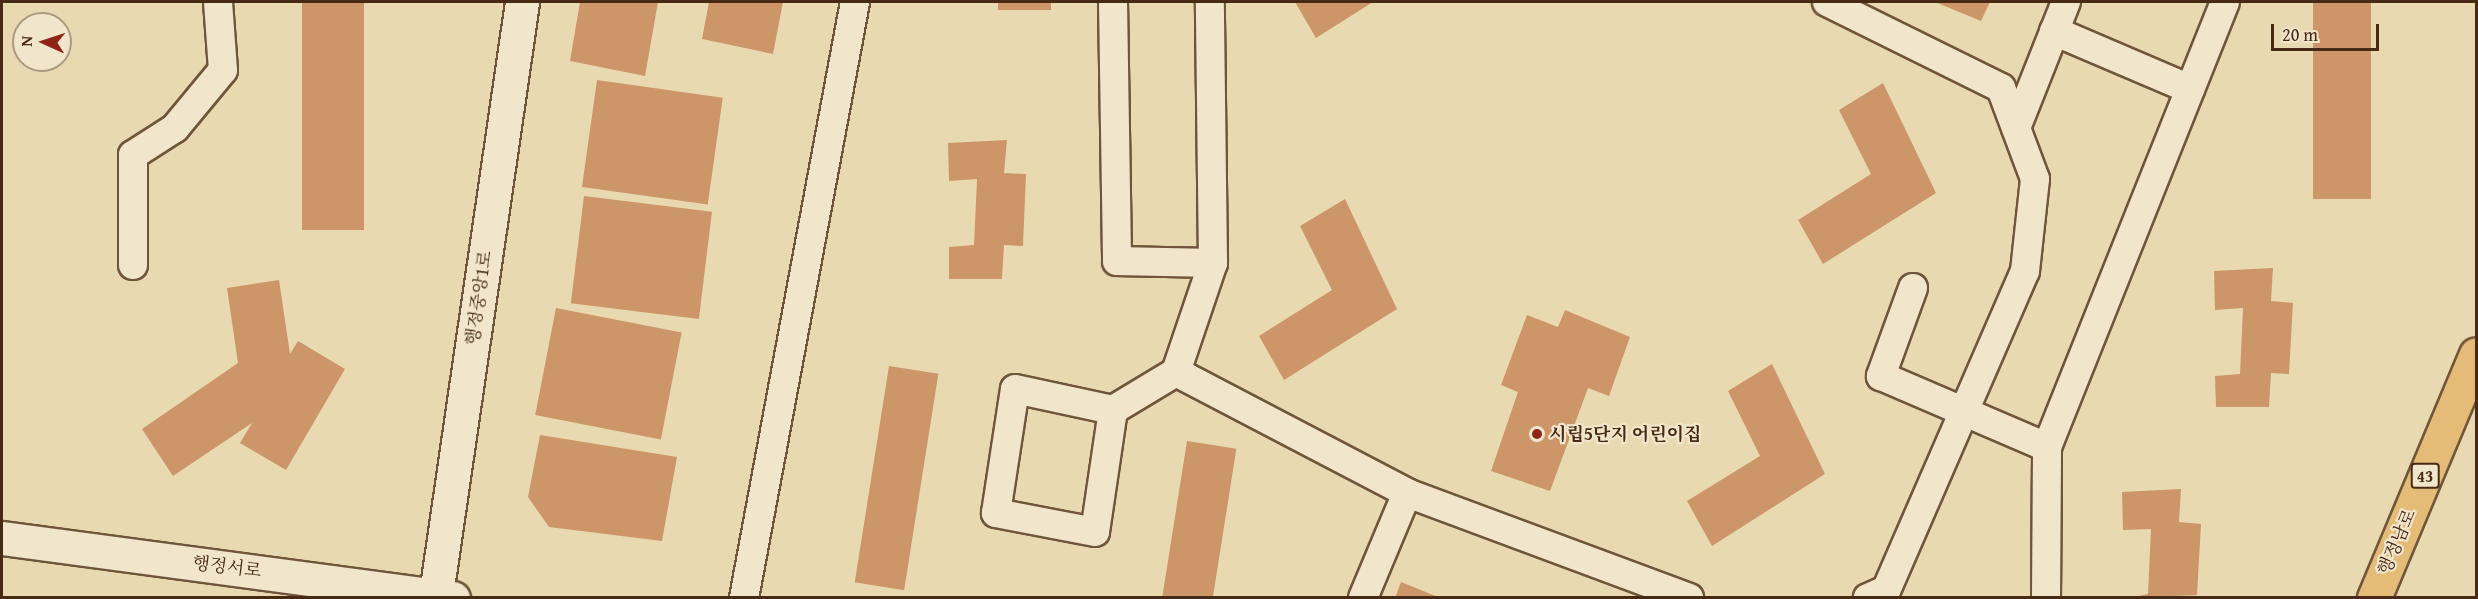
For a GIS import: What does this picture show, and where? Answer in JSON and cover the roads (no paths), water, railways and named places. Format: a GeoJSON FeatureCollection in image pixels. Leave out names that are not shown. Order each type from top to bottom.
{"type":"FeatureCollection","features":[{"type":"Feature","properties":{"kind":"main road","name":"행정남로"},"geometry":{"type":"LineString","coordinates":[[2374,597],[2476,354]]}},
{"type":"Feature","properties":{"kind":"street"},"geometry":{"type":"LineString","coordinates":[[133,265],[133,155],[175,128],[223,70],[218,2]]}},
{"type":"Feature","properties":{"kind":"street","name":"행정중앙1로"},"geometry":{"type":"LineString","coordinates":[[442,596],[522,2]]}},
{"type":"Feature","properties":{"kind":"street"},"geometry":{"type":"LineString","coordinates":[[744,597],[855,2]]}},
{"type":"Feature","properties":{"kind":"street"},"geometry":{"type":"LineString","coordinates":[[1113,2],[1117,261],[1213,262]]}},
{"type":"Feature","properties":{"kind":"street"},"geometry":{"type":"LineString","coordinates":[[1113,410],[1095,532],[996,513],[1015,389],[1113,410],[1176,372],[1213,262],[1210,2]]}},
{"type":"Feature","properties":{"kind":"street"},"geometry":{"type":"LineString","coordinates":[[1827,2],[2001,88],[2035,179],[2025,271],[1886,590],[1868,597]]}},
{"type":"Feature","properties":{"kind":"street"},"geometry":{"type":"LineString","coordinates":[[2016,128],[2066,2]]}},
{"type":"Feature","properties":{"kind":"street"},"geometry":{"type":"LineString","coordinates":[[2046,597],[2047,447],[2225,2]]}},
{"type":"Feature","properties":{"kind":"street"},"geometry":{"type":"LineString","coordinates":[[2054,31],[2190,89]]}},
{"type":"Feature","properties":{"kind":"street"},"geometry":{"type":"LineString","coordinates":[[1913,288],[1881,376],[2047,447]]}},
{"type":"Feature","properties":{"kind":"street"},"geometry":{"type":"LineString","coordinates":[[1176,372],[1407,493],[1689,597]]}},
{"type":"Feature","properties":{"kind":"street"},"geometry":{"type":"LineString","coordinates":[[1363,597],[1407,493]]}},
{"type":"Feature","properties":{"kind":"street","name":"행정서로"},"geometry":{"type":"LineString","coordinates":[[2,538],[442,596]]}},
{"type":"Feature","properties":{"kind":"place","name":"시립5단지 어린이집"},"geometry":{"type":"Point","coordinates":[1537,434]}}]}
